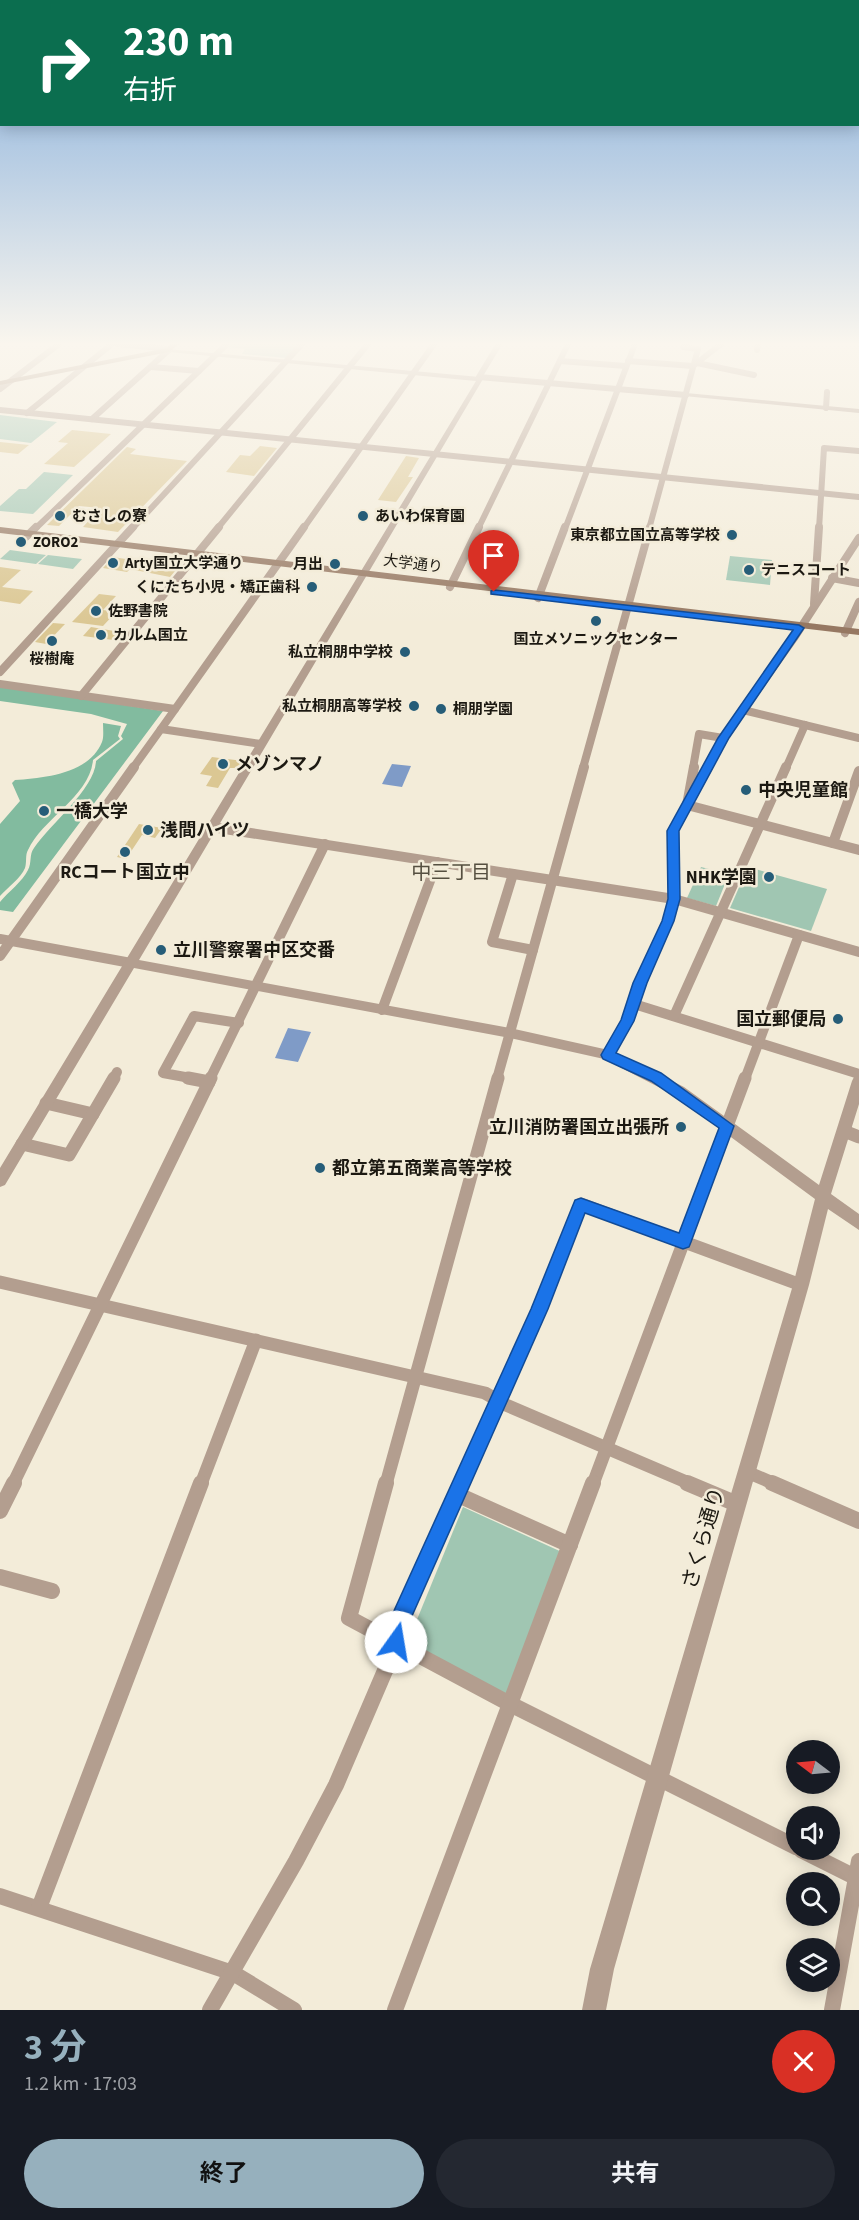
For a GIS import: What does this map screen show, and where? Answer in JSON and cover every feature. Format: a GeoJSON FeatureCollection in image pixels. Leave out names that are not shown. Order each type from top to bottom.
{"type":"FeatureCollection","features":[{"type":"Feature","properties":{"kind":"main road","name":"大学通り"},"geometry":{"type":"LineString","coordinates":[[0,532],[859,633]]}},
{"type":"Feature","properties":{"kind":"street"},"geometry":{"type":"LineString","coordinates":[[27,535],[129,438]]}},
{"type":"Feature","properties":{"kind":"street"},"geometry":{"type":"LineString","coordinates":[[0,672],[217,438]]}},
{"type":"Feature","properties":{"kind":"street"},"geometry":{"type":"LineString","coordinates":[[268,438],[859,497]]}},
{"type":"Feature","properties":{"kind":"street"},"geometry":{"type":"LineString","coordinates":[[0,956],[5,940],[160,729],[367,438]]}},
{"type":"Feature","properties":{"kind":"street"},"geometry":{"type":"LineString","coordinates":[[0,1181],[444,438]]}},
{"type":"Feature","properties":{"kind":"street"},"geometry":{"type":"LineString","coordinates":[[451,586],[523,438]]}},
{"type":"Feature","properties":{"kind":"street"},"geometry":{"type":"LineString","coordinates":[[539,596],[598,438]]}},
{"type":"Feature","properties":{"kind":"street"},"geometry":{"type":"LineString","coordinates":[[674,438],[349,1618],[510,1704],[786,1843]]}},
{"type":"Feature","properties":{"kind":"street"},"geometry":{"type":"LineString","coordinates":[[81,696],[290,440]]}},
{"type":"Feature","properties":{"kind":"street"},"geometry":{"type":"LineString","coordinates":[[814,604],[824,448],[859,451]]}},
{"type":"Feature","properties":{"kind":"street"},"geometry":{"type":"LineString","coordinates":[[608,1055],[634,1004],[640,983],[668,921],[674,899],[673,831],[723,738],[859,538]]}},
{"type":"Feature","properties":{"kind":"street"},"geometry":{"type":"LineString","coordinates":[[832,578],[859,583]]}},
{"type":"Feature","properties":{"kind":"street"},"geometry":{"type":"LineString","coordinates":[[846,632],[859,602]]}},
{"type":"Feature","properties":{"kind":"street"},"geometry":{"type":"LineString","coordinates":[[0,684],[174,709]]}},
{"type":"Feature","properties":{"kind":"street"},"geometry":{"type":"LineString","coordinates":[[743,710],[859,738]]}},
{"type":"Feature","properties":{"kind":"street"},"geometry":{"type":"LineString","coordinates":[[674,1016],[805,725]]}},
{"type":"Feature","properties":{"kind":"street"},"geometry":{"type":"LineString","coordinates":[[160,729],[261,744]]}},
{"type":"Feature","properties":{"kind":"street"},"geometry":{"type":"LineString","coordinates":[[687,806],[699,734],[723,738]]}},
{"type":"Feature","properties":{"kind":"street"},"geometry":{"type":"LineString","coordinates":[[833,843],[859,771]]}},
{"type":"Feature","properties":{"kind":"street"},"geometry":{"type":"LineString","coordinates":[[687,806],[859,850]]}},
{"type":"Feature","properties":{"kind":"street"},"geometry":{"type":"LineString","coordinates":[[212,826],[674,899],[859,952]]}},
{"type":"Feature","properties":{"kind":"street"},"geometry":{"type":"LineString","coordinates":[[0,1511],[325,844]]}},
{"type":"Feature","properties":{"kind":"street"},"geometry":{"type":"LineString","coordinates":[[382,1010],[437,862]]}},
{"type":"Feature","properties":{"kind":"street"},"geometry":{"type":"LineString","coordinates":[[513,874],[492,942],[533,950]]}},
{"type":"Feature","properties":{"kind":"street"},"geometry":{"type":"LineString","coordinates":[[395,2010],[799,935]]}},
{"type":"Feature","properties":{"kind":"street"},"geometry":{"type":"LineString","coordinates":[[5,940],[510,1033],[608,1055],[671,1086],[859,1223]]}},
{"type":"Feature","properties":{"kind":"street"},"geometry":{"type":"LineString","coordinates":[[634,1004],[859,1074]]}},
{"type":"Feature","properties":{"kind":"street"},"geometry":{"type":"LineString","coordinates":[[209,1082],[163,1073],[194,1016],[239,1023]]}},
{"type":"Feature","properties":{"kind":"street"},"geometry":{"type":"LineString","coordinates":[[22,1144],[69,1155],[117,1072]]}},
{"type":"Feature","properties":{"kind":"street","name":"さくら通り"},"geometry":{"type":"LineString","coordinates":[[594,2010],[602,1970],[801,1285],[823,1196],[852,1134],[859,1081]]}},
{"type":"Feature","properties":{"kind":"street"},"geometry":{"type":"LineString","coordinates":[[46,1103],[93,1114]]}},
{"type":"Feature","properties":{"kind":"street"},"geometry":{"type":"LineString","coordinates":[[210,2010],[233,1973],[322,1812],[362,1727],[396,1642],[398,1624],[499,1400],[581,1204],[801,1285]]}},
{"type":"Feature","properties":{"kind":"street"},"geometry":{"type":"LineString","coordinates":[[0,1282],[485,1393],[737,1504]]}},
{"type":"Feature","properties":{"kind":"street"},"geometry":{"type":"LineString","coordinates":[[39,1908],[256,1340]]}},
{"type":"Feature","properties":{"kind":"street"},"geometry":{"type":"LineString","coordinates":[[747,1472],[859,1521]]}},
{"type":"Feature","properties":{"kind":"street"},"geometry":{"type":"LineString","coordinates":[[456,1494],[570,1545]]}},
{"type":"Feature","properties":{"kind":"street"},"geometry":{"type":"LineString","coordinates":[[0,1577],[52,1591]]}},
{"type":"Feature","properties":{"kind":"street"},"geometry":{"type":"LineString","coordinates":[[827,1860],[858,1872],[832,2010]]}},
{"type":"Feature","properties":{"kind":"street"},"geometry":{"type":"LineString","coordinates":[[0,1896],[233,1973],[294,2010]]}},
{"type":"Feature","properties":{"kind":"green space"},"geometry":{"type":"Polygon","coordinates":[[[0,438],[37,438],[31,443],[0,438]]]}},
{"type":"Feature","properties":{"kind":"green space"},"geometry":{"type":"Polygon","coordinates":[[[44,472],[73,475],[33,514],[0,511],[0,506],[19,489],[26,489],[44,472]]]}},
{"type":"Feature","properties":{"kind":"green space"},"geometry":{"type":"Polygon","coordinates":[[[10,550],[46,555],[36,564],[0,559],[10,550]]]}},
{"type":"Feature","properties":{"kind":"green space"},"geometry":{"type":"Polygon","coordinates":[[[48,555],[82,559],[73,569],[38,564],[48,555]]]}},
{"type":"Feature","properties":{"kind":"green space","name":"テニスコート"},"geometry":{"type":"Polygon","coordinates":[[[730,556],[772,560],[770,585],[726,580],[730,556]]]}},
{"type":"Feature","properties":{"kind":"green space"},"geometry":{"type":"Polygon","coordinates":[[[0,686],[163,711],[13,912],[0,910],[0,902],[26,874],[34,848],[80,795],[94,772],[96,761],[123,739],[121,736],[127,724],[91,714],[0,701],[0,686]]]}},
{"type":"Feature","properties":{"kind":"green space"},"geometry":{"type":"Polygon","coordinates":[[[103,723],[121,726],[118,736],[120,739],[93,760],[84,785],[35,839],[27,852],[23,872],[0,896],[0,824],[20,801],[12,783],[15,780],[52,776],[76,768],[87,761],[96,753],[102,742],[103,723]]]}},
{"type":"Feature","properties":{"kind":"green space"},"geometry":{"type":"Polygon","coordinates":[[[701,867],[729,874],[716,906],[687,898],[701,867]]]}},
{"type":"Feature","properties":{"kind":"green space"},"geometry":{"type":"Polygon","coordinates":[[[748,867],[827,889],[811,931],[730,908],[748,867]]]}},
{"type":"Feature","properties":{"kind":"green space"},"geometry":{"type":"Polygon","coordinates":[[[463,1507],[564,1553],[509,1696],[407,1644],[463,1507]]]}},
{"type":"Feature","properties":{"kind":"water"},"geometry":{"type":"Polygon","coordinates":[[[392,764],[411,766],[402,787],[382,784],[392,764]]]}},
{"type":"Feature","properties":{"kind":"water"},"geometry":{"type":"Polygon","coordinates":[[[288,1028],[311,1032],[298,1062],[275,1058],[288,1028]]]}},
{"type":"Feature","properties":{"kind":"building"},"geometry":{"type":"Polygon","coordinates":[[[63,438],[107,438],[74,467],[44,464],[68,443],[58,442],[63,438]]]}},
{"type":"Feature","properties":{"kind":"building"},"geometry":{"type":"Polygon","coordinates":[[[0,442],[29,445],[18,454],[0,452],[0,442]]]}},
{"type":"Feature","properties":{"kind":"building"},"geometry":{"type":"Polygon","coordinates":[[[260,446],[277,448],[254,476],[226,472],[240,455],[250,456],[260,446]]]}},
{"type":"Feature","properties":{"kind":"building"},"geometry":{"type":"Polygon","coordinates":[[[127,447],[136,449],[130,454],[187,461],[118,532],[83,527],[100,508],[79,506],[59,526],[47,525],[127,447]]]}},
{"type":"Feature","properties":{"kind":"building"},"geometry":{"type":"Polygon","coordinates":[[[406,456],[419,458],[408,477],[413,477],[396,502],[378,500],[406,456]]]}},
{"type":"Feature","properties":{"kind":"building"},"geometry":{"type":"Polygon","coordinates":[[[113,557],[180,565],[170,577],[130,569],[127,572],[103,568],[113,557]]]}},
{"type":"Feature","properties":{"kind":"building"},"geometry":{"type":"Polygon","coordinates":[[[0,567],[21,570],[2,587],[33,591],[20,604],[0,601],[0,567]]]}},
{"type":"Feature","properties":{"kind":"building","name":"佐野書院"},"geometry":{"type":"Polygon","coordinates":[[[99,594],[116,596],[103,610],[116,612],[103,626],[72,622],[99,594]]]}},
{"type":"Feature","properties":{"kind":"building"},"geometry":{"type":"Polygon","coordinates":[[[53,623],[65,624],[46,644],[35,642],[53,623]]]}},
{"type":"Feature","properties":{"kind":"building","name":"カルム国立"},"geometry":{"type":"Polygon","coordinates":[[[91,627],[120,632],[113,640],[83,636],[91,627]]]}},
{"type":"Feature","properties":{"kind":"building","name":"メゾンマノ"},"geometry":{"type":"Polygon","coordinates":[[[212,757],[243,761],[239,768],[230,768],[218,788],[206,786],[212,776],[200,774],[212,757]]]}},
{"type":"Feature","properties":{"kind":"building"},"geometry":{"type":"Polygon","coordinates":[[[139,824],[162,828],[155,838],[142,835],[126,859],[117,857],[139,824]]]}},
{"type":"Feature","properties":{"kind":"place","name":"むさしの寮"},"geometry":{"type":"Point","coordinates":[60,516]}},
{"type":"Feature","properties":{"kind":"place","name":"あいわ保育園"},"geometry":{"type":"Point","coordinates":[363,516]}},
{"type":"Feature","properties":{"kind":"place","name":"東京都立国立高等学校"},"geometry":{"type":"Point","coordinates":[732,535]}},
{"type":"Feature","properties":{"kind":"place","name":"ZORO2"},"geometry":{"type":"Point","coordinates":[21,542]}},
{"type":"Feature","properties":{"kind":"place","name":"Arty国立大学通り"},"geometry":{"type":"Point","coordinates":[113,563]}},
{"type":"Feature","properties":{"kind":"place","name":"月出"},"geometry":{"type":"Point","coordinates":[335,564]}},
{"type":"Feature","properties":{"kind":"place","name":"テニスコート"},"geometry":{"type":"Point","coordinates":[749,570]}},
{"type":"Feature","properties":{"kind":"place","name":"くにたち小児・矯正歯科"},"geometry":{"type":"Point","coordinates":[312,587]}},
{"type":"Feature","properties":{"kind":"place","name":"佐野書院"},"geometry":{"type":"Point","coordinates":[96,611]}},
{"type":"Feature","properties":{"kind":"place","name":"国立メソニックセンター"},"geometry":{"type":"Point","coordinates":[596,621]}},
{"type":"Feature","properties":{"kind":"place","name":"カルム国立"},"geometry":{"type":"Point","coordinates":[101,635]}},
{"type":"Feature","properties":{"kind":"place","name":"桜樹庵"},"geometry":{"type":"Point","coordinates":[52,641]}},
{"type":"Feature","properties":{"kind":"place","name":"私立桐朋中学校"},"geometry":{"type":"Point","coordinates":[405,652]}},
{"type":"Feature","properties":{"kind":"place","name":"私立桐朋高等学校"},"geometry":{"type":"Point","coordinates":[414,706]}},
{"type":"Feature","properties":{"kind":"place","name":"桐朋学園"},"geometry":{"type":"Point","coordinates":[441,709]}},
{"type":"Feature","properties":{"kind":"place","name":"メゾンマノ"},"geometry":{"type":"Point","coordinates":[223,764]}},
{"type":"Feature","properties":{"kind":"place","name":"中央児童館"},"geometry":{"type":"Point","coordinates":[746,790]}},
{"type":"Feature","properties":{"kind":"place","name":"一橋大学"},"geometry":{"type":"Point","coordinates":[44,811]}},
{"type":"Feature","properties":{"kind":"place","name":"浅間ハイツ"},"geometry":{"type":"Point","coordinates":[148,830]}},
{"type":"Feature","properties":{"kind":"place","name":"RCコート国立中"},"geometry":{"type":"Point","coordinates":[125,852]}},
{"type":"Feature","properties":{"kind":"place","name":"NHK学園"},"geometry":{"type":"Point","coordinates":[769,877]}},
{"type":"Feature","properties":{"kind":"place","name":"立川警察署中区交番"},"geometry":{"type":"Point","coordinates":[161,950]}},
{"type":"Feature","properties":{"kind":"place","name":"国立郵便局"},"geometry":{"type":"Point","coordinates":[838,1019]}},
{"type":"Feature","properties":{"kind":"place","name":"立川消防署国立出張所"},"geometry":{"type":"Point","coordinates":[681,1127]}},
{"type":"Feature","properties":{"kind":"place","name":"都立第五商業高等学校"},"geometry":{"type":"Point","coordinates":[320,1168]}},
{"type":"Feature","properties":{"kind":"district","name":"中三丁目"},"geometry":{"type":"Point","coordinates":[451,873]}},
{"type":"Feature","properties":{"kind":"route"},"geometry":{"type":"LineString","coordinates":[[396,1642],[398,1624],[539,1309],[581,1204],[683,1242],[727,1126],[656,1077],[608,1055],[627,1021],[640,983],[668,921],[674,899],[673,831],[723,738],[799,628],[494,592]]}}]}
